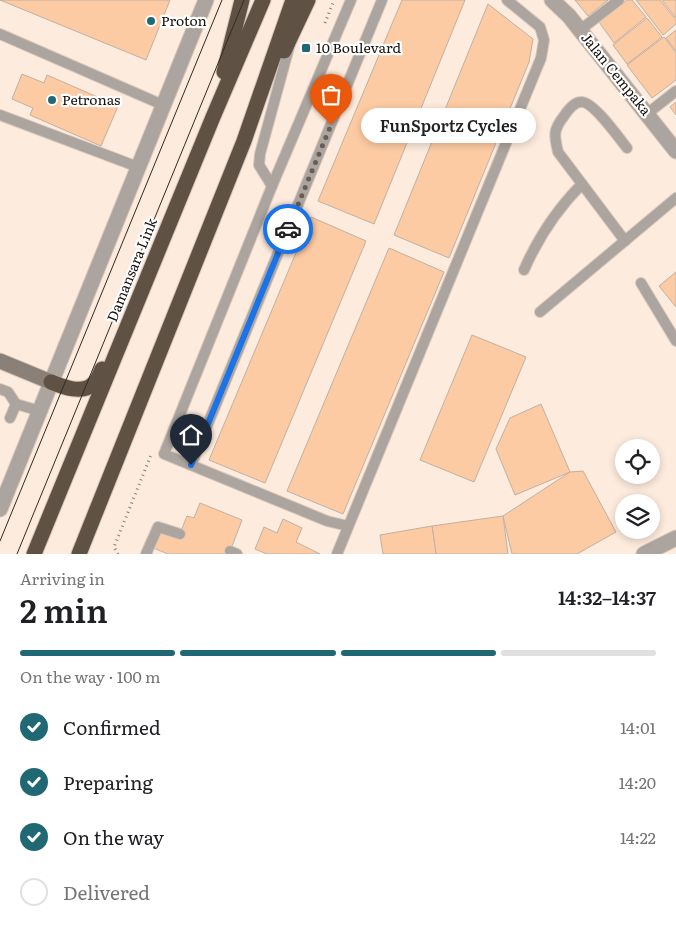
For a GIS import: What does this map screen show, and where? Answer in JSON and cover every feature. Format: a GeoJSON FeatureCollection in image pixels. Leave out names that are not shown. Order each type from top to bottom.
{"type":"FeatureCollection","features":[{"type":"Feature","properties":{"kind":"highway"},"geometry":{"type":"LineString","coordinates":[[213,117],[242,0]]}},
{"type":"Feature","properties":{"kind":"highway","name":"Damansara Link"},"geometry":{"type":"LineString","coordinates":[[34,554],[128,322],[263,0]]}},
{"type":"Feature","properties":{"kind":"highway"},"geometry":{"type":"LineString","coordinates":[[244,141],[293,0]]}},
{"type":"Feature","properties":{"kind":"highway"},"geometry":{"type":"LineString","coordinates":[[79,554],[244,141],[308,0]]}},
{"type":"Feature","properties":{"kind":"highway"},"geometry":{"type":"LineString","coordinates":[[51,382],[67,389],[81,389],[94,384],[128,322]]}},
{"type":"Feature","properties":{"kind":"street"},"geometry":{"type":"LineString","coordinates":[[0,509],[206,0]]}},
{"type":"Feature","properties":{"kind":"street","name":"Jalan Cempaka"},"geometry":{"type":"LineString","coordinates":[[552,0],[580,30],[648,113],[676,151]]}},
{"type":"Feature","properties":{"kind":"street"},"geometry":{"type":"LineString","coordinates":[[0,361],[51,382]]}},
{"type":"Feature","properties":{"kind":"street"},"geometry":{"type":"LineString","coordinates":[[644,554],[676,538]]}},
{"type":"Feature","properties":{"kind":"lane"},"geometry":{"type":"LineString","coordinates":[[348,526],[327,521],[164,454],[272,186],[351,0]]}},
{"type":"Feature","properties":{"kind":"lane"},"geometry":{"type":"LineString","coordinates":[[191,465],[382,0]]}},
{"type":"Feature","properties":{"kind":"lane"},"geometry":{"type":"LineString","coordinates":[[337,554],[541,58],[544,40],[540,27],[507,0]]}},
{"type":"Feature","properties":{"kind":"lane"},"geometry":{"type":"LineString","coordinates":[[580,30],[619,0]]}},
{"type":"Feature","properties":{"kind":"lane"},"geometry":{"type":"LineString","coordinates":[[272,186],[259,165],[260,154],[294,29]]}},
{"type":"Feature","properties":{"kind":"lane"},"geometry":{"type":"LineString","coordinates":[[0,34],[163,105]]}},
{"type":"Feature","properties":{"kind":"lane"},"geometry":{"type":"LineString","coordinates":[[648,113],[676,91]]}},
{"type":"Feature","properties":{"kind":"lane"},"geometry":{"type":"LineString","coordinates":[[625,241],[558,152],[554,137],[556,125],[570,107],[579,102],[584,102],[594,108],[627,148]]}},
{"type":"Feature","properties":{"kind":"lane"},"geometry":{"type":"LineString","coordinates":[[0,115],[138,167]]}},
{"type":"Feature","properties":{"kind":"lane"},"geometry":{"type":"LineString","coordinates":[[524,270],[531,252],[549,223],[568,198],[582,184]]}},
{"type":"Feature","properties":{"kind":"lane"},"geometry":{"type":"LineString","coordinates":[[540,312],[674,203]]}},
{"type":"Feature","properties":{"kind":"lane"},"geometry":{"type":"LineString","coordinates":[[641,284],[676,341]]}},
{"type":"Feature","properties":{"kind":"lane"},"geometry":{"type":"LineString","coordinates":[[0,389],[8,392],[16,404],[40,411]]}},
{"type":"Feature","properties":{"kind":"lane"},"geometry":{"type":"LineString","coordinates":[[10,418],[16,404]]}},
{"type":"Feature","properties":{"kind":"lane"},"geometry":{"type":"LineString","coordinates":[[146,554],[158,527],[180,534]]}},
{"type":"Feature","properties":{"kind":"building"},"geometry":{"type":"Polygon","coordinates":[[[0,0],[170,0],[146,60],[0,0]]]}},
{"type":"Feature","properties":{"kind":"building"},"geometry":{"type":"Polygon","coordinates":[[[402,0],[465,0],[374,224],[318,201],[402,0]]]}},
{"type":"Feature","properties":{"kind":"building"},"geometry":{"type":"Polygon","coordinates":[[[575,0],[608,0],[588,16],[575,0]]]}},
{"type":"Feature","properties":{"kind":"building"},"geometry":{"type":"Polygon","coordinates":[[[627,0],[632,0],[646,17],[614,43],[599,22],[627,0]]]}},
{"type":"Feature","properties":{"kind":"building"},"geometry":{"type":"Polygon","coordinates":[[[636,0],[660,0],[676,20],[676,24],[663,35],[636,0]]]}},
{"type":"Feature","properties":{"kind":"building"},"geometry":{"type":"Polygon","coordinates":[[[662,0],[676,0],[676,18],[662,0]]]}},
{"type":"Feature","properties":{"kind":"building"},"geometry":{"type":"Polygon","coordinates":[[[488,4],[533,39],[529,62],[449,258],[394,235],[488,4]]]}},
{"type":"Feature","properties":{"kind":"building"},"geometry":{"type":"Polygon","coordinates":[[[647,18],[662,37],[627,64],[613,45],[647,18]]]}},
{"type":"Feature","properties":{"kind":"building"},"geometry":{"type":"Polygon","coordinates":[[[676,30],[676,51],[666,38],[676,30]]]}},
{"type":"Feature","properties":{"kind":"building"},"geometry":{"type":"Polygon","coordinates":[[[664,37],[676,53],[676,80],[652,98],[627,65],[664,37]]]}},
{"type":"Feature","properties":{"kind":"building"},"geometry":{"type":"Polygon","coordinates":[[[22,74],[44,83],[47,75],[118,106],[101,146],[30,115],[33,108],[12,99],[22,74]]]}},
{"type":"Feature","properties":{"kind":"building"},"geometry":{"type":"Polygon","coordinates":[[[676,102],[676,115],[670,107],[676,102]]]}},
{"type":"Feature","properties":{"kind":"building"},"geometry":{"type":"Polygon","coordinates":[[[311,217],[366,241],[265,483],[209,460],[311,217]]]}},
{"type":"Feature","properties":{"kind":"building"},"geometry":{"type":"Polygon","coordinates":[[[389,248],[444,272],[343,514],[287,491],[389,248]]]}},
{"type":"Feature","properties":{"kind":"building"},"geometry":{"type":"Polygon","coordinates":[[[676,272],[676,307],[659,286],[676,272]]]}},
{"type":"Feature","properties":{"kind":"building"},"geometry":{"type":"Polygon","coordinates":[[[472,335],[526,357],[474,482],[420,460],[472,335]]]}},
{"type":"Feature","properties":{"kind":"building"},"geometry":{"type":"Polygon","coordinates":[[[541,404],[570,472],[515,495],[496,449],[510,418],[541,404]]]}},
{"type":"Feature","properties":{"kind":"building"},"geometry":{"type":"Polygon","coordinates":[[[583,471],[615,533],[577,554],[512,554],[503,516],[570,472],[583,471]]]}},
{"type":"Feature","properties":{"kind":"building"},"geometry":{"type":"Polygon","coordinates":[[[200,503],[242,520],[229,554],[168,554],[151,547],[159,528],[179,536],[187,516],[194,518],[200,503]]]}},
{"type":"Feature","properties":{"kind":"building"},"geometry":{"type":"Polygon","coordinates":[[[503,516],[508,554],[436,554],[432,526],[503,516]]]}},
{"type":"Feature","properties":{"kind":"building"},"geometry":{"type":"Polygon","coordinates":[[[283,519],[302,528],[296,542],[320,554],[267,554],[255,549],[264,527],[277,533],[283,519]]]}},
{"type":"Feature","properties":{"kind":"building"},"geometry":{"type":"Polygon","coordinates":[[[432,526],[436,554],[383,554],[380,535],[432,526]]]}},
{"type":"Feature","properties":{"kind":"tram line"},"geometry":{"type":"LineString","coordinates":[[0,541],[222,0]]}},
{"type":"Feature","properties":{"kind":"tram line"},"geometry":{"type":"LineString","coordinates":[[17,554],[244,0]]}},
{"type":"Feature","properties":{"kind":"way so far"},"geometry":{"type":"LineString","coordinates":[[288,229],[331,125]]}},
{"type":"Feature","properties":{"kind":"place","name":"Proton"},"geometry":{"type":"Point","coordinates":[151,21]}},
{"type":"Feature","properties":{"kind":"place","name":"10 Boulevard"},"geometry":{"type":"Point","coordinates":[306,48]}},
{"type":"Feature","properties":{"kind":"place","name":"Petronas"},"geometry":{"type":"Point","coordinates":[52,100]}},
{"type":"Feature","properties":{"kind":"place","name":"FunSportz Cycles"},"geometry":{"type":"Point","coordinates":[331,125]}},
{"type":"Feature","properties":{"kind":"route"},"geometry":{"type":"LineString","coordinates":[[191,465],[288,229]]}}]}
